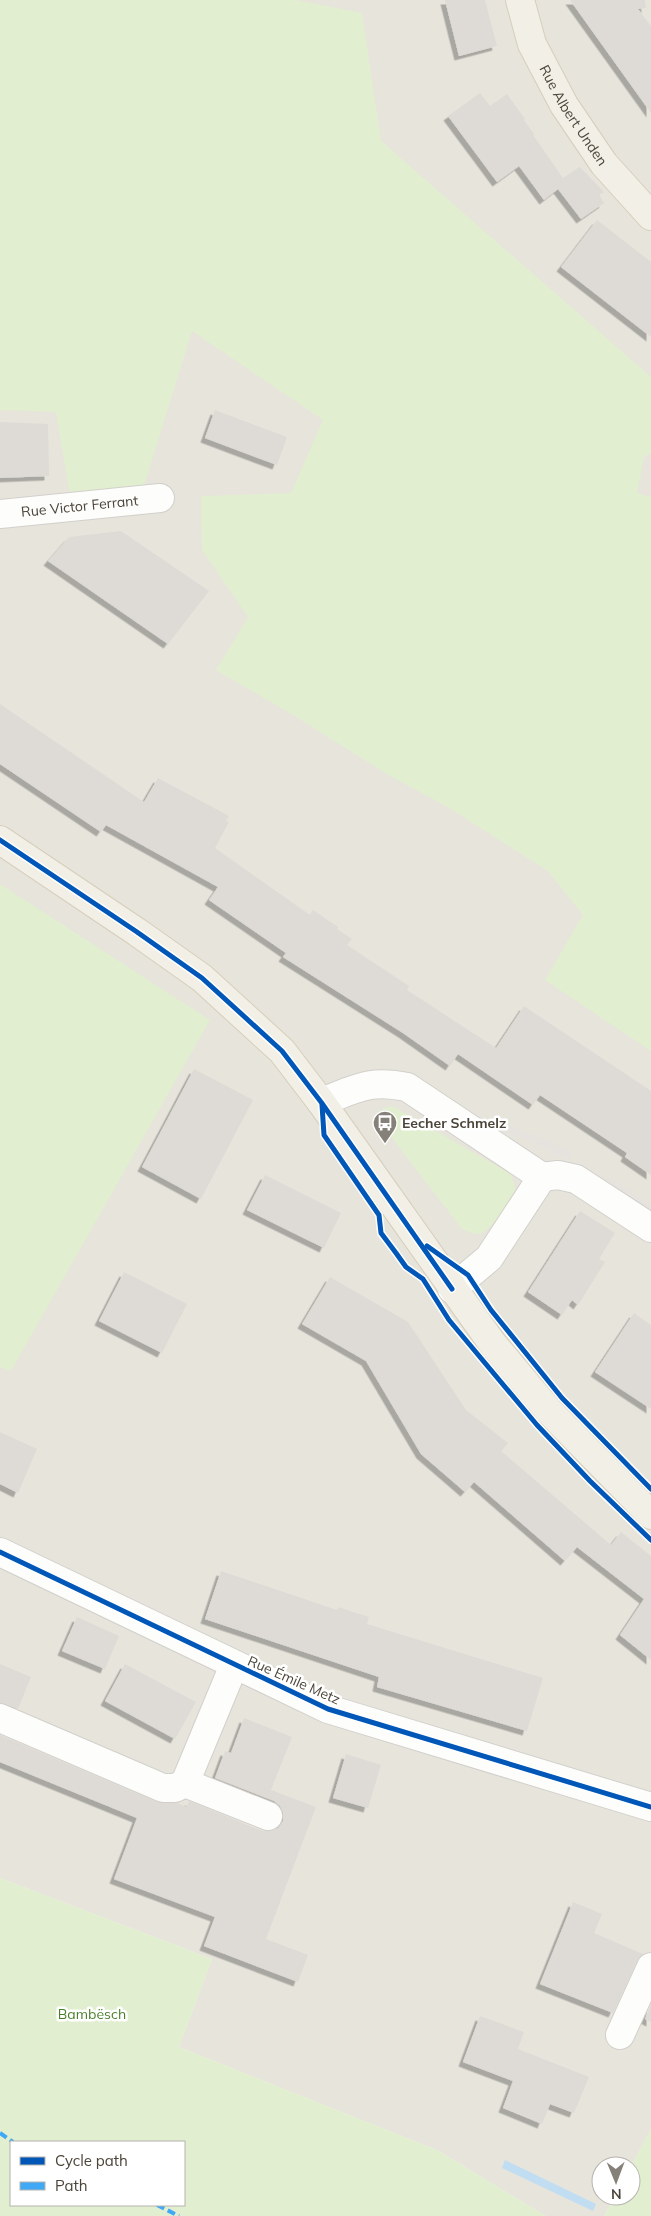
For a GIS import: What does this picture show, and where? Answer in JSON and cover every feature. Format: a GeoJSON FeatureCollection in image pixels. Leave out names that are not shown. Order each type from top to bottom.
{"type":"FeatureCollection","features":[{"type":"Feature","properties":{"kind":"main road","name":"Rue Albert Unden"},"geometry":{"type":"LineString","coordinates":[[520,0],[532,44],[564,104],[604,164],[651,216]]}},
{"type":"Feature","properties":{"kind":"main road"},"geometry":{"type":"LineString","coordinates":[[0,840],[202,978],[282,1051],[322,1102],[452,1289],[492,1343],[549,1411],[651,1515]]}},
{"type":"Feature","properties":{"kind":"street","name":"Rue Victor Ferrant"},"geometry":{"type":"LineString","coordinates":[[0,514],[160,498]]}},
{"type":"Feature","properties":{"kind":"street"},"geometry":{"type":"LineString","coordinates":[[322,1102],[371,1084],[386,1083],[407,1087],[542,1177],[558,1175],[576,1179],[651,1228]]}},
{"type":"Feature","properties":{"kind":"street"},"geometry":{"type":"LineString","coordinates":[[452,1289],[489,1258],[542,1177]]}},
{"type":"Feature","properties":{"kind":"street","name":"Rue Émile Metz"},"geometry":{"type":"LineString","coordinates":[[0,1552],[328,1709],[651,1807]]}},
{"type":"Feature","properties":{"kind":"street","name":"Rue Émile Metz"},"geometry":{"type":"LineString","coordinates":[[185,1784],[234,1665]]}},
{"type":"Feature","properties":{"kind":"street"},"geometry":{"type":"LineString","coordinates":[[0,1718],[163,1788],[175,1788],[185,1784],[268,1816]]}},
{"type":"Feature","properties":{"kind":"street"},"geometry":{"type":"LineString","coordinates":[[620,2035],[651,1967]]}},
{"type":"Feature","properties":{"kind":"shaded area"},"geometry":{"type":"Polygon","coordinates":[[[0,0],[651,0],[651,2129],[636,2156],[591,2156],[591,2206],[610,2206],[604,2216],[546,2216],[437,2150],[179,2047],[212,1959],[0,1878],[0,0]]]}},
{"type":"Feature","properties":{"kind":"shaded area"},"geometry":{"type":"Polygon","coordinates":[[[506,1125],[547,1140],[572,1153],[568,1160],[524,1138],[505,1133],[506,1125]]]}},
{"type":"Feature","properties":{"kind":"shaded area"},"geometry":{"type":"Polygon","coordinates":[[[607,1176],[651,1206],[651,1216],[603,1183],[607,1176]]]}},
{"type":"Feature","properties":{"kind":"green space"},"geometry":{"type":"Polygon","coordinates":[[[0,0],[296,0],[362,13],[381,141],[651,377],[651,453],[644,457],[637,493],[651,497],[651,1051],[545,980],[583,915],[548,871],[446,806],[390,776],[293,715],[216,670],[248,617],[202,550],[201,496],[291,493],[323,420],[192,331],[143,489],[70,494],[56,412],[0,410],[0,0]]]}},
{"type":"Feature","properties":{"kind":"green space"},"geometry":{"type":"Polygon","coordinates":[[[0,884],[210,1020],[11,1371],[0,1367],[0,884]]]}},
{"type":"Feature","properties":{"kind":"green space"},"geometry":{"type":"Polygon","coordinates":[[[392,1106],[509,1173],[515,1188],[515,1194],[510,1204],[489,1228],[476,1234],[462,1229],[379,1121],[382,1109],[392,1106]]]}},
{"type":"Feature","properties":{"kind":"green space","name":"Bambësch"},"geometry":{"type":"Polygon","coordinates":[[[0,1878],[212,1959],[179,2047],[437,2150],[546,2216],[0,2216],[0,1878]]]}},
{"type":"Feature","properties":{"kind":"green space"},"geometry":{"type":"Polygon","coordinates":[[[651,2129],[651,2216],[604,2216],[610,2206],[641,2206],[641,2156],[636,2156],[651,2129]]]}},
{"type":"Feature","properties":{"kind":"water"},"geometry":{"type":"Polygon","coordinates":[[[505,2160],[591,2202],[591,2206],[595,2206],[593,2211],[502,2168],[505,2160]]]}},
{"type":"Feature","properties":{"kind":"building"},"geometry":{"type":"Polygon","coordinates":[[[445,0],[485,0],[497,46],[459,56],[445,0]]]}},
{"type":"Feature","properties":{"kind":"building"},"geometry":{"type":"Polygon","coordinates":[[[570,0],[645,0],[646,8],[638,9],[651,26],[651,113],[570,0]]]}},
{"type":"Feature","properties":{"kind":"building"},"geometry":{"type":"Polygon","coordinates":[[[480,93],[490,106],[507,94],[563,178],[580,167],[604,192],[599,195],[604,203],[581,219],[558,189],[544,200],[519,166],[497,182],[448,116],[480,93]]]}},
{"type":"Feature","properties":{"kind":"building"},"geometry":{"type":"Polygon","coordinates":[[[597,220],[651,262],[651,337],[561,267],[597,220]]]}},
{"type":"Feature","properties":{"kind":"building"},"geometry":{"type":"Polygon","coordinates":[[[215,410],[287,437],[277,465],[205,438],[215,410]]]}},
{"type":"Feature","properties":{"kind":"building"},"geometry":{"type":"Polygon","coordinates":[[[0,422],[48,424],[49,476],[0,478],[0,422]]]}},
{"type":"Feature","properties":{"kind":"building"},"geometry":{"type":"Polygon","coordinates":[[[121,531],[209,591],[168,644],[48,561],[69,537],[121,531]]]}},
{"type":"Feature","properties":{"kind":"building"},"geometry":{"type":"Polygon","coordinates":[[[0,704],[144,802],[158,778],[229,816],[226,821],[229,822],[215,848],[310,915],[313,910],[338,927],[337,929],[352,939],[347,945],[409,986],[407,990],[496,1048],[524,1006],[651,1091],[651,1175],[625,1157],[627,1153],[540,1095],[533,1105],[458,1054],[450,1066],[403,1033],[283,957],[286,953],[209,900],[218,887],[106,825],[101,832],[0,764],[0,704]]]}},
{"type":"Feature","properties":{"kind":"building"},"geometry":{"type":"Polygon","coordinates":[[[194,1069],[253,1100],[201,1199],[142,1167],[194,1069]]]}},
{"type":"Feature","properties":{"kind":"building"},"geometry":{"type":"Polygon","coordinates":[[[265,1175],[341,1213],[324,1248],[247,1210],[265,1175]]]}},
{"type":"Feature","properties":{"kind":"building"},"geometry":{"type":"Polygon","coordinates":[[[580,1211],[615,1233],[599,1259],[605,1262],[578,1305],[572,1300],[562,1315],[528,1292],[580,1211]]]}},
{"type":"Feature","properties":{"kind":"building"},"geometry":{"type":"Polygon","coordinates":[[[124,1272],[187,1304],[162,1353],[99,1321],[124,1272]]]}},
{"type":"Feature","properties":{"kind":"building"},"geometry":{"type":"Polygon","coordinates":[[[330,1277],[408,1322],[466,1410],[508,1443],[501,1451],[611,1545],[621,1532],[651,1556],[651,1660],[620,1635],[644,1599],[577,1547],[565,1561],[474,1482],[465,1492],[421,1454],[366,1361],[302,1324],[330,1277]]]}},
{"type":"Feature","properties":{"kind":"building"},"geometry":{"type":"Polygon","coordinates":[[[634,1313],[651,1325],[651,1409],[595,1372],[634,1313]]]}},
{"type":"Feature","properties":{"kind":"building"},"geometry":{"type":"Polygon","coordinates":[[[0,1432],[37,1449],[18,1493],[0,1484],[0,1432]]]}},
{"type":"Feature","properties":{"kind":"building"},"geometry":{"type":"Polygon","coordinates":[[[221,1571],[337,1610],[338,1607],[369,1617],[367,1624],[543,1678],[527,1731],[377,1687],[379,1677],[205,1619],[221,1571]]]}},
{"type":"Feature","properties":{"kind":"building"},"geometry":{"type":"Polygon","coordinates":[[[77,1617],[119,1636],[105,1669],[62,1651],[77,1617]]]}},
{"type":"Feature","properties":{"kind":"building"},"geometry":{"type":"Polygon","coordinates":[[[0,1664],[31,1677],[18,1709],[0,1703],[0,1664]]]}},
{"type":"Feature","properties":{"kind":"building"},"geometry":{"type":"Polygon","coordinates":[[[125,1664],[196,1702],[175,1739],[105,1701],[125,1664]]]}},
{"type":"Feature","properties":{"kind":"building"},"geometry":{"type":"Polygon","coordinates":[[[244,1718],[292,1737],[271,1790],[316,1807],[266,1939],[308,1955],[298,1982],[204,1946],[215,1917],[114,1879],[137,1818],[0,1762],[0,1735],[157,1802],[177,1803],[187,1807],[189,1801],[262,1831],[271,1831],[278,1828],[283,1821],[283,1813],[280,1806],[274,1801],[215,1778],[225,1751],[231,1753],[244,1718]]]}},
{"type":"Feature","properties":{"kind":"building"},"geometry":{"type":"Polygon","coordinates":[[[346,1754],[381,1765],[368,1808],[333,1798],[346,1754]]]}},
{"type":"Feature","properties":{"kind":"building"},"geometry":{"type":"Polygon","coordinates":[[[573,1902],[602,1914],[594,1933],[643,1954],[637,1961],[613,2013],[540,1984],[573,1902]]]}},
{"type":"Feature","properties":{"kind":"building"},"geometry":{"type":"Polygon","coordinates":[[[651,2005],[651,2022],[645,2019],[651,2005]]]}},
{"type":"Feature","properties":{"kind":"building"},"geometry":{"type":"Polygon","coordinates":[[[480,2016],[524,2032],[518,2049],[589,2077],[574,2113],[550,2104],[542,2124],[503,2108],[513,2081],[463,2062],[480,2016]]]}},
{"type":"Feature","properties":{"kind":"marked path"},"geometry":{"type":"LineString","coordinates":[[0,2133],[12,2141]]}},
{"type":"Feature","properties":{"kind":"marked path"},"geometry":{"type":"LineString","coordinates":[[159,2206],[179,2216]]}},
{"type":"Feature","properties":{"kind":"cycle path"},"geometry":{"type":"LineString","coordinates":[[0,840],[202,978],[282,1051],[321,1102],[452,1289]]}},
{"type":"Feature","properties":{"kind":"cycle path"},"geometry":{"type":"LineString","coordinates":[[322,1105],[324,1135],[379,1215],[381,1233],[406,1267],[423,1279],[449,1320],[537,1425],[590,1481],[651,1540]]}},
{"type":"Feature","properties":{"kind":"cycle path"},"geometry":{"type":"LineString","coordinates":[[427,1246],[468,1275],[491,1310],[562,1398],[651,1489]]}},
{"type":"Feature","properties":{"kind":"cycle path"},"geometry":{"type":"LineString","coordinates":[[0,1552],[328,1709],[651,1807]]}},
{"type":"Feature","properties":{"kind":"place","name":"Eecher Schmelz"},"geometry":{"type":"Point","coordinates":[385,1144]}}]}
